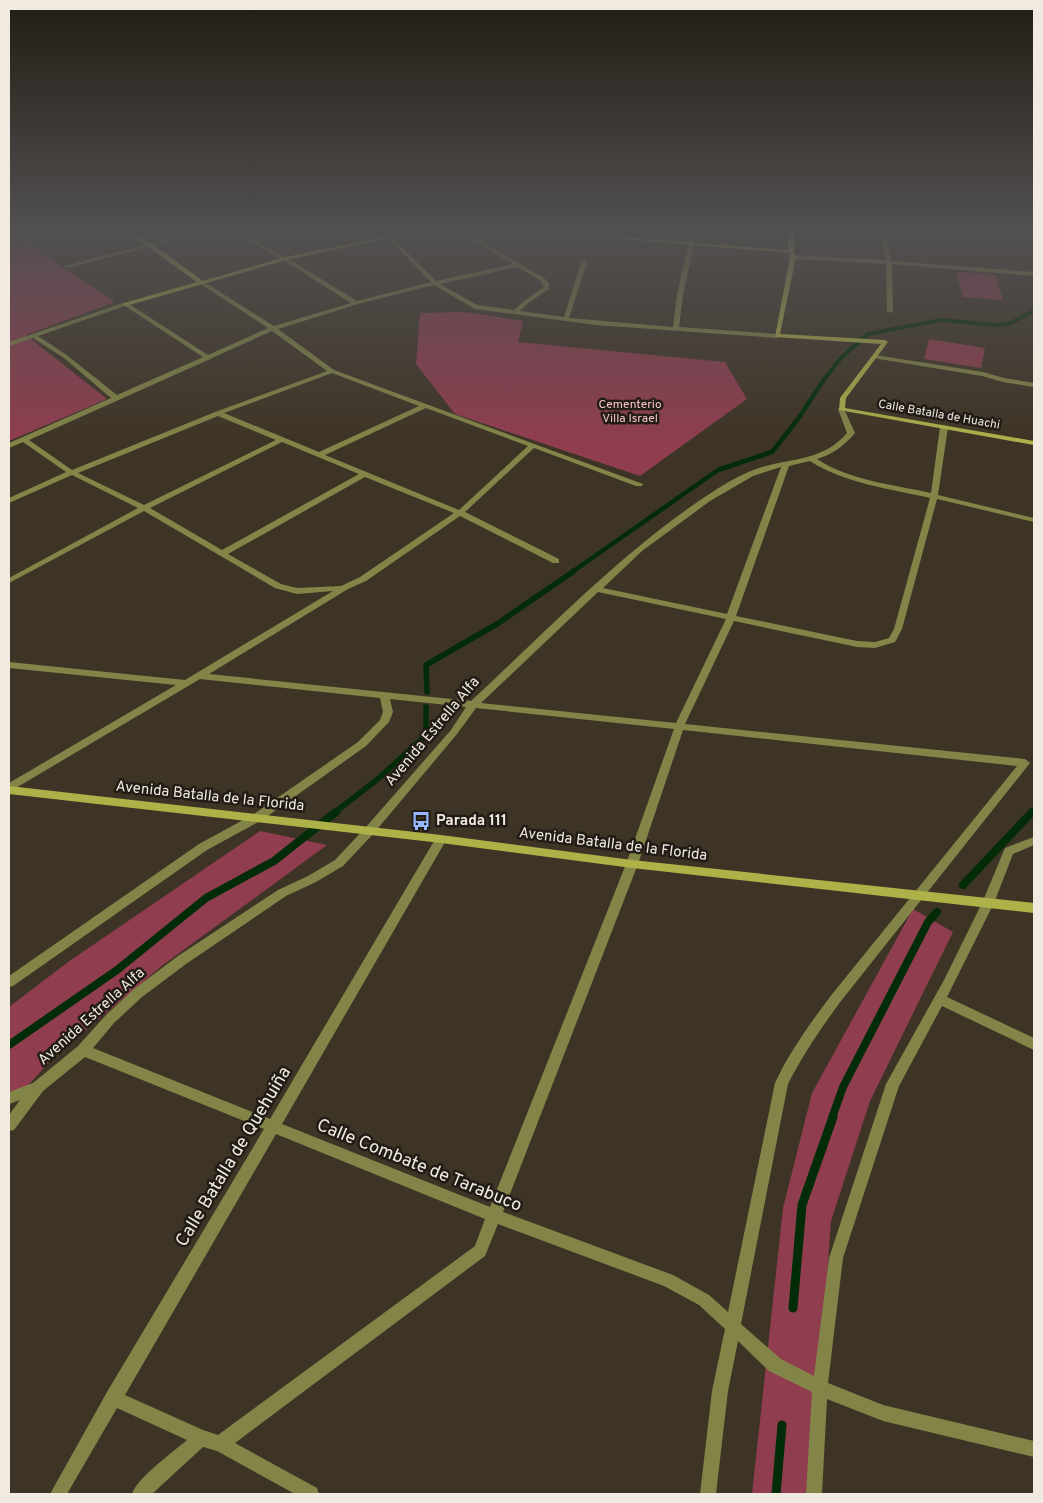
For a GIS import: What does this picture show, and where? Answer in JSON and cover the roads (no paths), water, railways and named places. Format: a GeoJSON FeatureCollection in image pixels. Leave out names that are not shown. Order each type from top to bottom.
{"type":"FeatureCollection","features":[{"type":"Feature","properties":{"kind":"street"},"geometry":{"type":"LineString","coordinates":[[9,344],[136,301]]}},
{"type":"Feature","properties":{"kind":"street"},"geometry":{"type":"LineString","coordinates":[[231,301],[273,328],[332,371],[639,484]]}},
{"type":"Feature","properties":{"kind":"street"},"geometry":{"type":"LineString","coordinates":[[9,446],[273,328],[363,301]]}},
{"type":"Feature","properties":{"kind":"street"},"geometry":{"type":"LineString","coordinates":[[465,301],[475,307],[566,319],[777,336],[885,342],[843,398],[841,409]]}},
{"type":"Feature","properties":{"kind":"street"},"geometry":{"type":"LineString","coordinates":[[515,313],[527,301]]}},
{"type":"Feature","properties":{"kind":"street"},"geometry":{"type":"LineString","coordinates":[[566,319],[572,301]]}},
{"type":"Feature","properties":{"kind":"street"},"geometry":{"type":"LineString","coordinates":[[676,327],[679,301]]}},
{"type":"Feature","properties":{"kind":"street"},"geometry":{"type":"LineString","coordinates":[[777,336],[783,301]]}},
{"type":"Feature","properties":{"kind":"street"},"geometry":{"type":"LineString","coordinates":[[890,301],[890,311]]}},
{"type":"Feature","properties":{"kind":"street"},"geometry":{"type":"LineString","coordinates":[[126,304],[209,358]]}},
{"type":"Feature","properties":{"kind":"street"},"geometry":{"type":"LineString","coordinates":[[34,336],[66,357],[117,399]]}},
{"type":"Feature","properties":{"kind":"street"},"geometry":{"type":"LineString","coordinates":[[875,357],[983,374],[1003,380],[1034,385]]}},
{"type":"Feature","properties":{"kind":"street"},"geometry":{"type":"LineString","coordinates":[[9,501],[71,472],[217,413],[332,371]]}},
{"type":"Feature","properties":{"kind":"street"},"geometry":{"type":"LineString","coordinates":[[319,455],[424,406]]}},
{"type":"Feature","properties":{"kind":"street","name":"Calle Batalla de Huachi"},"geometry":{"type":"LineString","coordinates":[[841,409],[1034,443]]}},
{"type":"Feature","properties":{"kind":"street","name":"Avenida Estrella Alfa"},"geometry":{"type":"LineString","coordinates":[[38,1087],[83,1050],[110,1019],[138,993],[182,960],[282,893],[340,862],[454,732],[474,704],[639,549],[666,532],[704,500],[750,474],[812,459],[846,440],[851,433],[841,409]]}},
{"type":"Feature","properties":{"kind":"street"},"geometry":{"type":"LineString","coordinates":[[217,413],[460,513],[556,561]]}},
{"type":"Feature","properties":{"kind":"street"},"geometry":{"type":"LineString","coordinates":[[597,589],[730,619],[857,644],[875,645],[892,640],[898,629],[934,497],[944,427]]}},
{"type":"Feature","properties":{"kind":"street"},"geometry":{"type":"LineString","coordinates":[[24,440],[71,472],[144,508],[278,586],[297,591],[345,587]]}},
{"type":"Feature","properties":{"kind":"street"},"geometry":{"type":"LineString","coordinates":[[9,581],[144,508],[281,440]]}},
{"type":"Feature","properties":{"kind":"street"},"geometry":{"type":"LineString","coordinates":[[9,789],[270,634],[345,587],[363,579],[460,513],[532,446]]}},
{"type":"Feature","properties":{"kind":"street"},"geometry":{"type":"LineString","coordinates":[[812,459],[827,469],[856,478],[1034,520]]}},
{"type":"Feature","properties":{"kind":"street"},"geometry":{"type":"LineString","coordinates":[[220,1444],[480,1251],[632,864],[680,726],[730,619],[786,464]]}},
{"type":"Feature","properties":{"kind":"street"},"geometry":{"type":"LineString","coordinates":[[223,553],[365,474]]}},
{"type":"Feature","properties":{"kind":"street"},"geometry":{"type":"LineString","coordinates":[[9,665],[186,683]]}},
{"type":"Feature","properties":{"kind":"street"},"geometry":{"type":"LineString","coordinates":[[198,676],[1025,763],[918,894],[811,1031],[794,1058],[782,1083],[720,1391],[708,1494]]}},
{"type":"Feature","properties":{"kind":"street"},"geometry":{"type":"LineString","coordinates":[[9,982],[203,848],[258,817],[362,744],[384,722],[388,712],[384,695]]}},
{"type":"Feature","properties":{"kind":"street","name":"Avenida Batalla de la Florida"},"geometry":{"type":"LineString","coordinates":[[9,789],[370,830],[632,864],[1034,908]]}},
{"type":"Feature","properties":{"kind":"street","name":"Calle Batalla de Quehuiña"},"geometry":{"type":"LineString","coordinates":[[58,1494],[441,839]]}},
{"type":"Feature","properties":{"kind":"street"},"geometry":{"type":"LineString","coordinates":[[814,1494],[820,1388],[836,1258],[893,1084],[940,999],[988,902],[1009,851],[1034,841]]}},
{"type":"Feature","properties":{"kind":"street"},"geometry":{"type":"LineString","coordinates":[[940,999],[1034,1044]]}},
{"type":"Feature","properties":{"kind":"street","name":"Calle Combate de Tarabuco"},"geometry":{"type":"LineString","coordinates":[[83,1050],[495,1216],[668,1280],[704,1300],[774,1365],[820,1388],[883,1413],[1034,1449]]}},
{"type":"Feature","properties":{"kind":"street"},"geometry":{"type":"LineString","coordinates":[[9,1098],[38,1087]]}},
{"type":"Feature","properties":{"kind":"street"},"geometry":{"type":"LineString","coordinates":[[9,1125],[38,1087]]}},
{"type":"Feature","properties":{"kind":"street"},"geometry":{"type":"LineString","coordinates":[[113,1398],[201,1438],[220,1444],[311,1494]]}},
{"type":"Feature","properties":{"kind":"street"},"geometry":{"type":"LineString","coordinates":[[140,1494],[201,1438]]}},
{"type":"Feature","properties":{"kind":"waterway"},"geometry":{"type":"LineString","coordinates":[[822,382],[841,358],[868,334],[941,320],[994,325],[1008,324],[1034,311]]}},
{"type":"Feature","properties":{"kind":"waterway"},"geometry":{"type":"LineString","coordinates":[[572,572],[718,470],[772,452],[798,419],[823,381]]}},
{"type":"Feature","properties":{"kind":"waterway"},"geometry":{"type":"LineString","coordinates":[[427,692],[426,665],[497,624],[574,571]]}},
{"type":"Feature","properties":{"kind":"waterway"},"geometry":{"type":"LineString","coordinates":[[334,813],[379,778],[426,735],[426,707]]}},
{"type":"Feature","properties":{"kind":"waterway"},"geometry":{"type":"LineString","coordinates":[[9,1045],[117,970],[206,898],[274,861],[336,812]]}},
{"type":"Feature","properties":{"kind":"waterway"},"geometry":{"type":"LineString","coordinates":[[963,885],[1032,812]]}},
{"type":"Feature","properties":{"kind":"waterway"},"geometry":{"type":"LineString","coordinates":[[832,1118],[843,1087],[928,922],[937,912]]}},
{"type":"Feature","properties":{"kind":"waterway"},"geometry":{"type":"LineString","coordinates":[[793,1308],[802,1205],[833,1117]]}},
{"type":"Feature","properties":{"kind":"waterway"},"geometry":{"type":"LineString","coordinates":[[776,1494],[782,1425]]}},
{"type":"Feature","properties":{"kind":"place","name":"Parada 111"},"geometry":{"type":"Point","coordinates":[421,821]}},
{"type":"Feature","properties":{"kind":"park label","name":"Cementerio Villa Israel"},"geometry":{"type":"Point","coordinates":[630,412]}}]}
